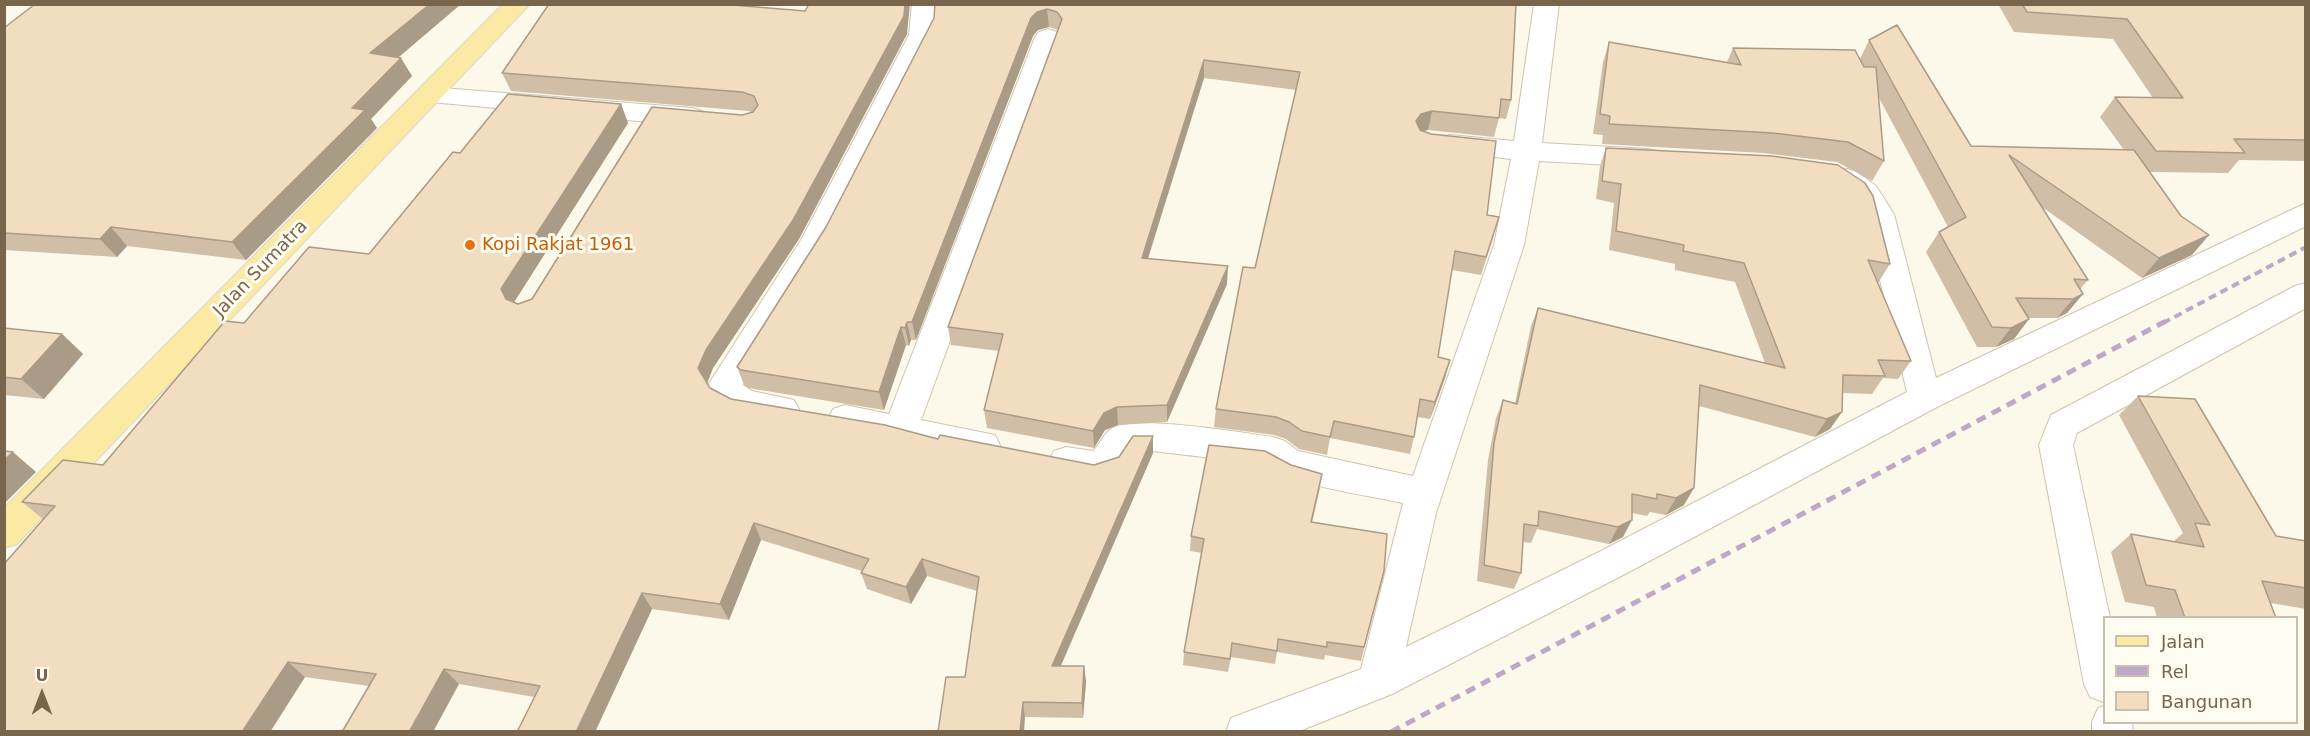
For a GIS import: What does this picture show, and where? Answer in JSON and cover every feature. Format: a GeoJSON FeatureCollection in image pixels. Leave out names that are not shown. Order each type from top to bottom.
{"type":"FeatureCollection","features":[{"type":"Feature","properties":{"kind":"main road","name":"Jalan Sumatra"},"geometry":{"type":"LineString","coordinates":[[4,533],[518,4]]}},
{"type":"Feature","properties":{"kind":"street"},"geometry":{"type":"LineString","coordinates":[[925,4],[922,35],[814,244],[725,385],[728,394],[739,402],[901,428],[1096,466],[1107,462],[1123,439],[1152,437],[1273,452],[1282,460],[1294,465],[1424,493]]}},
{"type":"Feature","properties":{"kind":"street"},"geometry":{"type":"LineString","coordinates":[[1378,681],[1424,493],[1509,245],[1527,151],[1547,4]]}},
{"type":"Feature","properties":{"kind":"street"},"geometry":{"type":"LineString","coordinates":[[901,428],[1048,37]]}},
{"type":"Feature","properties":{"kind":"street"},"geometry":{"type":"LineString","coordinates":[[430,95],[715,119]]}},
{"type":"Feature","properties":{"kind":"street"},"geometry":{"type":"LineString","coordinates":[[632,143],[650,114]]}},
{"type":"Feature","properties":{"kind":"street"},"geometry":{"type":"LineString","coordinates":[[1428,141],[1527,151],[1668,159]]}},
{"type":"Feature","properties":{"kind":"street"},"geometry":{"type":"LineString","coordinates":[[1821,172],[1837,174],[1851,182],[1866,193],[1879,214],[1924,398]]}},
{"type":"Feature","properties":{"kind":"street"},"geometry":{"type":"LineString","coordinates":[[1246,732],[1378,681],[1614,562],[1924,398],[2306,213]]}},
{"type":"Feature","properties":{"kind":"street"},"geometry":{"type":"LineString","coordinates":[[2103,679],[2056,445],[2063,425],[2306,294]]}},
{"type":"Feature","properties":{"kind":"building"},"geometry":{"type":"Polygon","coordinates":[[[35,4],[430,4],[370,53],[401,58],[352,108],[365,110],[232,242],[111,227],[100,239],[4,233],[4,28],[35,4]]]}},
{"type":"Feature","properties":{"kind":"building"},"geometry":{"type":"Polygon","coordinates":[[[549,4],[721,4],[805,11],[809,4],[905,4],[904,16],[793,220],[706,350],[698,368],[710,388],[731,399],[885,425],[938,439],[940,435],[1094,465],[1119,457],[1133,436],[1153,436],[1052,666],[1084,666],[1082,703],[1023,702],[1020,732],[938,732],[946,677],[965,677],[979,577],[922,559],[906,587],[861,573],[869,559],[754,523],[720,604],[642,593],[576,732],[517,732],[540,686],[444,669],[409,732],[342,732],[376,674],[288,662],[242,732],[4,732],[4,564],[55,506],[22,502],[63,460],[103,465],[225,321],[244,323],[309,247],[369,254],[453,152],[460,153],[508,94],[621,104],[501,289],[506,299],[518,304],[532,299],[652,107],[742,115],[753,112],[758,105],[754,96],[742,92],[502,73],[549,4]]]}},
{"type":"Feature","properties":{"kind":"building"},"geometry":{"type":"Polygon","coordinates":[[[935,4],[1516,4],[1511,100],[1501,99],[1499,118],[1432,111],[1421,114],[1416,121],[1420,130],[1431,134],[1496,141],[1487,215],[1499,217],[1486,257],[1455,251],[1438,357],[1450,360],[1435,402],[1420,399],[1414,437],[1334,421],[1330,437],[1302,431],[1276,417],[1216,409],[1243,267],[1255,268],[1300,72],[1204,60],[1142,258],[1228,266],[1167,405],[1117,407],[1104,413],[1093,431],[984,410],[1003,334],[948,327],[1062,19],[1057,12],[1047,9],[1037,12],[1031,18],[912,322],[907,322],[905,328],[901,327],[879,392],[741,370],[737,367],[826,227],[934,18],[935,4]]]}},
{"type":"Feature","properties":{"kind":"building"},"geometry":{"type":"Polygon","coordinates":[[[2022,4],[2306,4],[2306,140],[2234,139],[2245,153],[2156,151],[2115,97],[2183,98],[2127,19],[2027,12],[2022,4]]]}},
{"type":"Feature","properties":{"kind":"building"},"geometry":{"type":"Polygon","coordinates":[[[1897,25],[1971,146],[2134,150],[2181,216],[2209,235],[2159,258],[2009,155],[2088,280],[2074,279],[2083,294],[2073,299],[2016,298],[2029,319],[2011,328],[1992,327],[1939,232],[1966,217],[1869,40],[1897,25]]]}},
{"type":"Feature","properties":{"kind":"building"},"geometry":{"type":"Polygon","coordinates":[[[1609,42],[1741,65],[1733,48],[1855,50],[1864,67],[1876,67],[1884,161],[1848,142],[1773,133],[1609,124],[1610,116],[1600,114],[1609,42]]]}},
{"type":"Feature","properties":{"kind":"building"},"geometry":{"type":"Polygon","coordinates":[[[1606,148],[1772,156],[1838,165],[1865,183],[1873,196],[1890,264],[1868,260],[1911,361],[1878,360],[1885,376],[1843,375],[1842,412],[1827,419],[1700,385],[1694,488],[1676,498],[1657,494],[1657,499],[1632,494],[1632,520],[1618,527],[1539,511],[1538,526],[1524,524],[1521,573],[1484,565],[1494,443],[1503,400],[1517,404],[1538,308],[1785,368],[1744,263],[1683,251],[1684,245],[1616,231],[1621,184],[1602,181],[1606,148]]]}},
{"type":"Feature","properties":{"kind":"building"},"geometry":{"type":"Polygon","coordinates":[[[4,328],[62,334],[21,379],[4,377],[4,328]]]}},
{"type":"Feature","properties":{"kind":"building"},"geometry":{"type":"Polygon","coordinates":[[[2138,396],[2195,399],[2276,536],[2306,541],[2306,588],[2262,581],[2275,616],[2184,616],[2175,590],[2146,585],[2131,534],[2204,547],[2195,523],[2210,525],[2138,396]]]}},
{"type":"Feature","properties":{"kind":"building"},"geometry":{"type":"Polygon","coordinates":[[[1209,445],[1265,451],[1291,465],[1322,474],[1311,522],[1387,534],[1384,571],[1364,647],[1327,642],[1327,647],[1278,639],[1277,651],[1232,643],[1230,659],[1184,652],[1204,539],[1191,536],[1209,445]]]}},
{"type":"Feature","properties":{"kind":"building"},"geometry":{"type":"Polygon","coordinates":[[[4,451],[13,452],[4,460],[4,451]]]}},
{"type":"Feature","properties":{"kind":"railway"},"geometry":{"type":"LineString","coordinates":[[2163,323],[2306,247]]}},
{"type":"Feature","properties":{"kind":"railway"},"geometry":{"type":"LineString","coordinates":[[1391,732],[2166,321]]}},
{"type":"Feature","properties":{"kind":"place","name":"Kopi Rakjat 1961"},"geometry":{"type":"Point","coordinates":[470,245]}}]}
